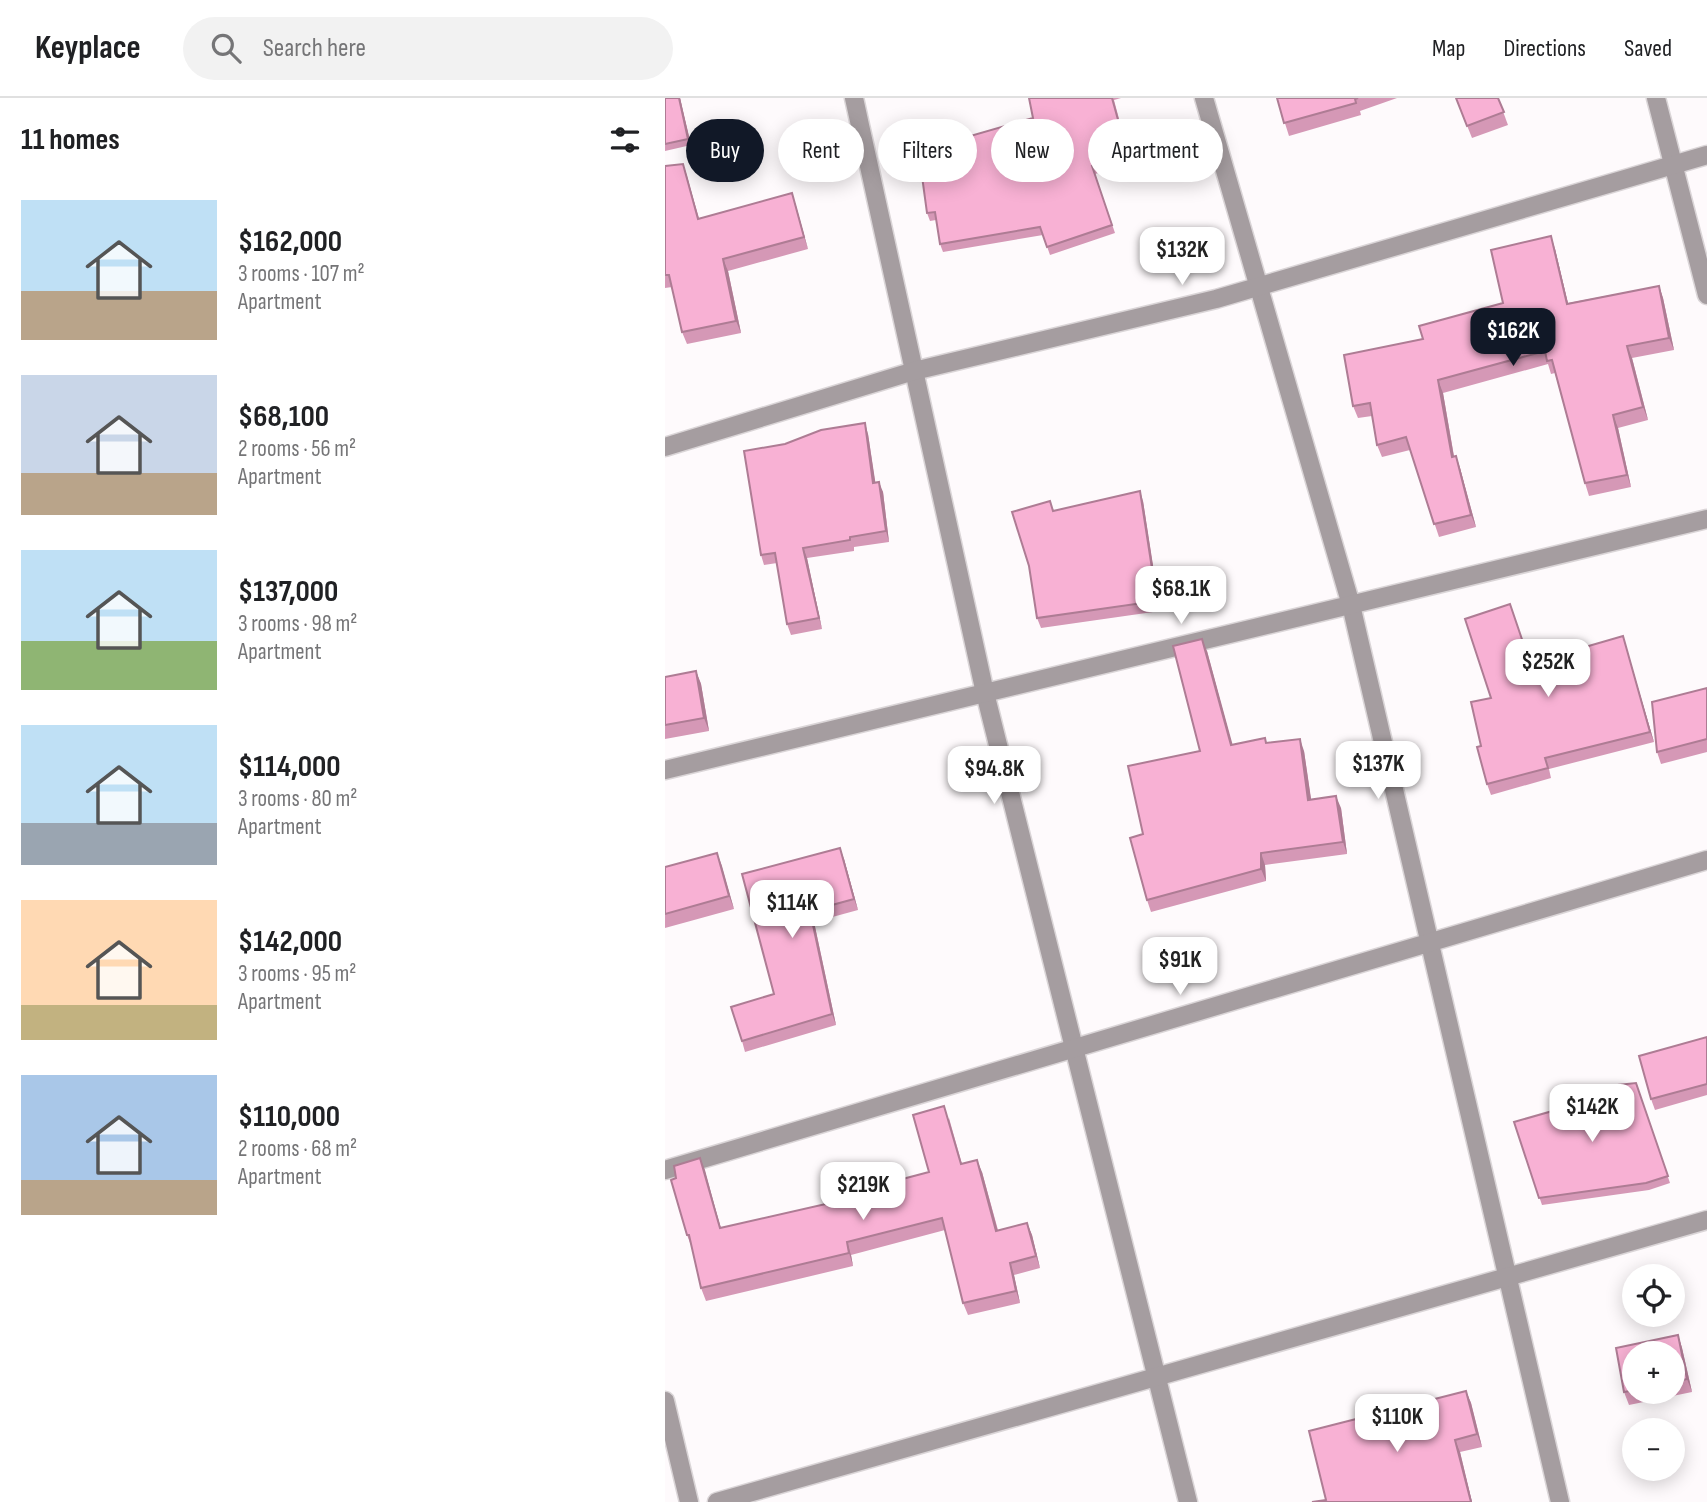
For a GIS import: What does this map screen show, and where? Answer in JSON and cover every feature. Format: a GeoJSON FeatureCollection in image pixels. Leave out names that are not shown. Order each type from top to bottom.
{"type":"FeatureCollection","features":[{"type":"Feature","properties":{"kind":"street"},"geometry":{"type":"LineString","coordinates":[[854,98],[985,693],[1188,1502]]}},
{"type":"Feature","properties":{"kind":"street"},"geometry":{"type":"LineString","coordinates":[[1204,98],[1351,604],[1560,1502]]}},
{"type":"Feature","properties":{"kind":"street"},"geometry":{"type":"LineString","coordinates":[[1655,98],[1707,295]]}},
{"type":"Feature","properties":{"kind":"street"},"geometry":{"type":"LineString","coordinates":[[665,447],[914,371],[1216,299],[1707,155]]}},
{"type":"Feature","properties":{"kind":"street"},"geometry":{"type":"LineString","coordinates":[[665,770],[1707,519]]}},
{"type":"Feature","properties":{"kind":"street"},"geometry":{"type":"LineString","coordinates":[[665,1170],[1707,860]]}},
{"type":"Feature","properties":{"kind":"street"},"geometry":{"type":"LineString","coordinates":[[717,1502],[1707,1220]]}},
{"type":"Feature","properties":{"kind":"street"},"geometry":{"type":"LineString","coordinates":[[665,1401],[669,1436],[689,1502]]}},
{"type":"Feature","properties":{"kind":"building"},"geometry":{"type":"Polygon","coordinates":[[[665,98],[679,98],[686,139],[665,144],[665,98]]]}},
{"type":"Feature","properties":{"kind":"building"},"geometry":{"type":"Polygon","coordinates":[[[1029,98],[1112,98],[1118,119],[1088,119],[1088,182],[1097,182],[1112,225],[1047,247],[1040,227],[940,244],[935,212],[927,213],[923,182],[977,182],[977,134],[991,130],[991,182],[1074,182],[1074,119],[1030,119],[1033,118],[1029,98]]]}},
{"type":"Feature","properties":{"kind":"building"},"geometry":{"type":"Polygon","coordinates":[[[1277,98],[1358,98],[1355,99],[1356,103],[1284,123],[1277,98]]]}},
{"type":"Feature","properties":{"kind":"building"},"geometry":{"type":"Polygon","coordinates":[[[1456,98],[1498,98],[1504,112],[1467,126],[1456,98]]]}},
{"type":"Feature","properties":{"kind":"building"},"geometry":{"type":"Polygon","coordinates":[[[683,164],[698,219],[792,193],[804,237],[723,259],[736,321],[682,332],[669,275],[665,275],[665,166],[683,164]]]}},
{"type":"Feature","properties":{"kind":"building"},"geometry":{"type":"Polygon","coordinates":[[[1551,236],[1567,304],[1659,286],[1669,338],[1627,346],[1643,407],[1613,415],[1627,475],[1585,483],[1552,360],[1547,361],[1545,351],[1438,380],[1452,457],[1456,456],[1471,515],[1434,524],[1406,437],[1377,445],[1370,403],[1353,406],[1344,355],[1423,339],[1419,326],[1503,303],[1491,250],[1551,236]]]}},
{"type":"Feature","properties":{"kind":"building"},"geometry":{"type":"Polygon","coordinates":[[[865,423],[873,483],[879,482],[886,531],[803,548],[819,618],[787,624],[775,553],[761,555],[744,451],[785,444],[821,430],[865,423]]]}},
{"type":"Feature","properties":{"kind":"building"},"geometry":{"type":"Polygon","coordinates":[[[1140,491],[1157,601],[1037,618],[1029,566],[1012,512],[1050,501],[1053,511],[1140,491]]]}},
{"type":"Feature","properties":{"kind":"building"},"geometry":{"type":"Polygon","coordinates":[[[1510,604],[1530,663],[1623,636],[1650,732],[1545,758],[1548,768],[1487,784],[1477,747],[1481,746],[1471,702],[1491,698],[1465,619],[1510,604]]]}},
{"type":"Feature","properties":{"kind":"building"},"geometry":{"type":"Polygon","coordinates":[[[1202,639],[1231,745],[1265,738],[1266,743],[1300,739],[1308,800],[1336,796],[1343,842],[1261,853],[1261,869],[1147,900],[1130,838],[1143,834],[1128,766],[1200,751],[1173,646],[1202,639]]]}},
{"type":"Feature","properties":{"kind":"building"},"geometry":{"type":"Polygon","coordinates":[[[696,671],[704,718],[665,725],[665,677],[696,671]]]}},
{"type":"Feature","properties":{"kind":"building"},"geometry":{"type":"Polygon","coordinates":[[[1707,688],[1707,739],[1657,752],[1652,702],[1707,688]]]}},
{"type":"Feature","properties":{"kind":"building"},"geometry":{"type":"Polygon","coordinates":[[[840,848],[854,899],[810,911],[832,1014],[742,1041],[731,1007],[774,994],[742,874],[840,848]]]}},
{"type":"Feature","properties":{"kind":"building"},"geometry":{"type":"Polygon","coordinates":[[[717,853],[729,896],[665,914],[665,867],[717,853]]]}},
{"type":"Feature","properties":{"kind":"building"},"geometry":{"type":"Polygon","coordinates":[[[1707,1037],[1707,1084],[1651,1099],[1639,1056],[1707,1037]]]}},
{"type":"Feature","properties":{"kind":"building"},"geometry":{"type":"Polygon","coordinates":[[[1636,1083],[1668,1176],[1646,1183],[1539,1198],[1514,1122],[1591,1100],[1589,1088],[1636,1083]]]}},
{"type":"Feature","properties":{"kind":"building"},"geometry":{"type":"Polygon","coordinates":[[[944,1106],[961,1164],[977,1160],[996,1231],[1027,1223],[1036,1256],[1010,1263],[1016,1291],[963,1303],[942,1218],[847,1242],[849,1253],[701,1288],[689,1235],[671,1180],[676,1178],[674,1166],[700,1158],[720,1228],[839,1201],[838,1196],[929,1172],[913,1115],[944,1106]]]}},
{"type":"Feature","properties":{"kind":"building"},"geometry":{"type":"Polygon","coordinates":[[[1678,1335],[1679,1341],[1649,1341],[1678,1335]]]}},
{"type":"Feature","properties":{"kind":"building"},"geometry":{"type":"Polygon","coordinates":[[[1622,1347],[1622,1381],[1616,1348],[1622,1347]]]}},
{"type":"Feature","properties":{"kind":"building"},"geometry":{"type":"Polygon","coordinates":[[[1466,1391],[1477,1434],[1455,1440],[1471,1502],[1312,1502],[1326,1500],[1309,1431],[1466,1391]]]}}]}
